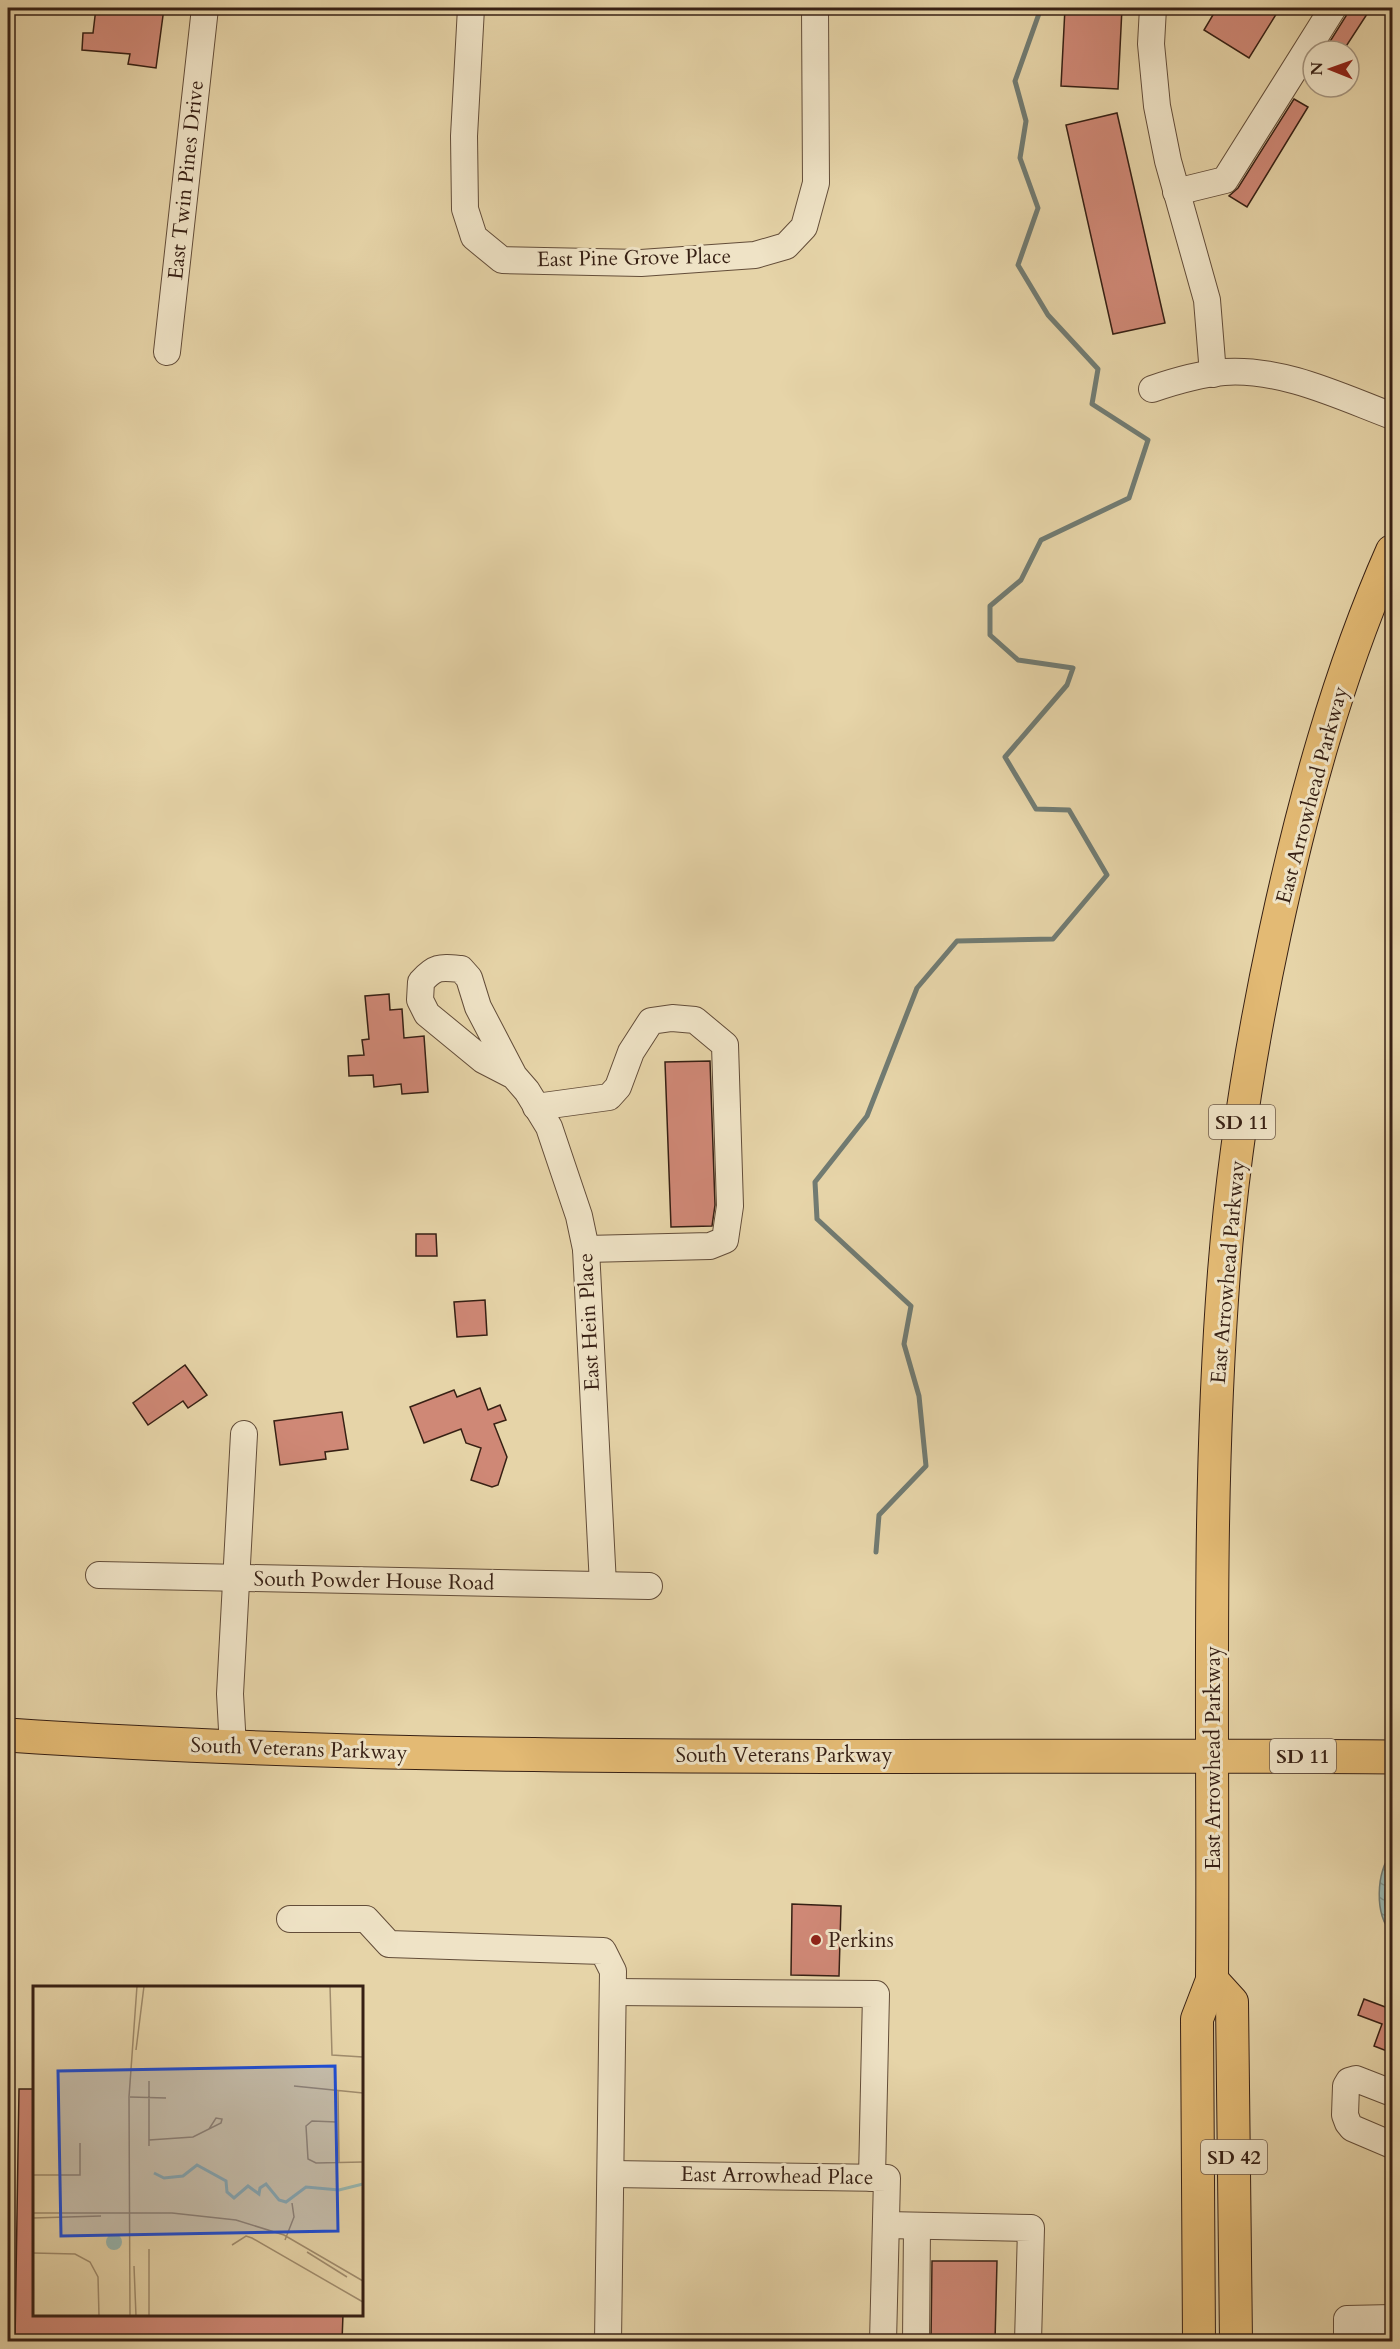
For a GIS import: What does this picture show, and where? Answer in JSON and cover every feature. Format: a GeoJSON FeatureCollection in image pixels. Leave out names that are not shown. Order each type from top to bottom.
{"type":"FeatureCollection","features":[{"type":"Feature","properties":{"kind":"highway"},"geometry":{"type":"LineString","coordinates":[[8,1714],[177,1744]]}},
{"type":"Feature","properties":{"kind":"highway"},"geometry":{"type":"LineString","coordinates":[[8,1735],[177,1744]]}},
{"type":"Feature","properties":{"kind":"highway","name":"South Veterans Parkway"},"geometry":{"type":"LineString","coordinates":[[177,1744],[452,1754],[1392,1757]]}},
{"type":"Feature","properties":{"kind":"main road","name":"East Arrowhead Parkway"},"geometry":{"type":"LineString","coordinates":[[1199,2342],[1197,2019],[1212,1980],[1214,1548],[1217,1406],[1225,1261],[1260,1003],[1290,861],[1324,737],[1373,594],[1392,551]]}},
{"type":"Feature","properties":{"kind":"main road","name":"SD 42"},"geometry":{"type":"LineString","coordinates":[[1212,1980],[1232,2002],[1236,2342]]}},
{"type":"Feature","properties":{"kind":"street","name":"East Twin Pines Drive"},"geometry":{"type":"LineString","coordinates":[[167,352],[205,8]]}},
{"type":"Feature","properties":{"kind":"street","name":"East Pine Grove Place"},"geometry":{"type":"LineString","coordinates":[[471,8],[464,136],[464,199],[474,237],[502,260],[641,263],[755,255],[786,246],[804,227],[816,183],[815,8]]}},
{"type":"Feature","properties":{"kind":"street"},"geometry":{"type":"LineString","coordinates":[[1154,8],[1151,44],[1157,106],[1168,161],[1207,300],[1213,374]]}},
{"type":"Feature","properties":{"kind":"street"},"geometry":{"type":"LineString","coordinates":[[1176,192],[1225,180],[1333,8]]}},
{"type":"Feature","properties":{"kind":"street"},"geometry":{"type":"LineString","coordinates":[[1152,389],[1182,379],[1225,372],[1269,374],[1317,387],[1392,416]]}},
{"type":"Feature","properties":{"kind":"street"},"geometry":{"type":"LineString","coordinates":[[536,1107],[609,1097],[618,1087],[631,1052],[651,1021],[672,1018],[695,1020],[725,1045],[730,1206],[725,1240],[710,1246],[586,1249]]}},
{"type":"Feature","properties":{"kind":"street","name":"East Hein Place"},"geometry":{"type":"LineString","coordinates":[[514,1076],[549,1127],[579,1216],[586,1249],[603,1585]]}},
{"type":"Feature","properties":{"kind":"street"},"geometry":{"type":"LineString","coordinates":[[233,1747],[230,1694],[244,1434]]}},
{"type":"Feature","properties":{"kind":"street","name":"South Powder House Road"},"geometry":{"type":"LineString","coordinates":[[99,1575],[649,1586]]}},
{"type":"Feature","properties":{"kind":"street"},"geometry":{"type":"LineString","coordinates":[[290,1919],[366,1919],[389,1944],[603,1951],[613,1971],[608,2342]]}},
{"type":"Feature","properties":{"kind":"street"},"geometry":{"type":"LineString","coordinates":[[613,1992],[876,1994],[872,2178]]}},
{"type":"Feature","properties":{"kind":"street"},"geometry":{"type":"LineString","coordinates":[[1392,2093],[1356,2079],[1349,2081],[1346,2086],[1345,2115],[1352,2128],[1392,2145]]}},
{"type":"Feature","properties":{"kind":"street","name":"East Arrowhead Place"},"geometry":{"type":"LineString","coordinates":[[611,2174],[886,2178],[883,2342]]}},
{"type":"Feature","properties":{"kind":"street"},"geometry":{"type":"LineString","coordinates":[[886,2225],[1031,2228],[1028,2342]]}},
{"type":"Feature","properties":{"kind":"street"},"geometry":{"type":"LineString","coordinates":[[916,2342],[917,2226]]}},
{"type":"Feature","properties":{"kind":"street"},"geometry":{"type":"LineString","coordinates":[[1347,2342],[1347,2319],[1379,2326]]}},
{"type":"Feature","properties":{"kind":"water"},"geometry":{"type":"Polygon","coordinates":[[[1392,1854],[1392,1931],[1382,1916],[1379,1893],[1383,1870],[1392,1854]]]}},
{"type":"Feature","properties":{"kind":"building"},"geometry":{"type":"Polygon","coordinates":[[[96,8],[164,8],[156,68],[128,64],[130,54],[82,50],[83,33],[93,33],[96,8]]]}},
{"type":"Feature","properties":{"kind":"building"},"geometry":{"type":"Polygon","coordinates":[[[1065,8],[1122,8],[1118,89],[1061,86],[1065,8]]]}},
{"type":"Feature","properties":{"kind":"building"},"geometry":{"type":"Polygon","coordinates":[[[1217,8],[1280,8],[1249,58],[1204,30],[1217,8]]]}},
{"type":"Feature","properties":{"kind":"building"},"geometry":{"type":"Polygon","coordinates":[[[1348,8],[1371,8],[1351,39],[1332,39],[1346,16],[1348,8]]]}},
{"type":"Feature","properties":{"kind":"building"},"geometry":{"type":"Polygon","coordinates":[[[1294,99],[1308,107],[1247,207],[1229,196],[1238,188],[1294,99]]]}},
{"type":"Feature","properties":{"kind":"building"},"geometry":{"type":"Polygon","coordinates":[[[1117,113],[1165,323],[1113,334],[1066,125],[1117,113]]]}},
{"type":"Feature","properties":{"kind":"building"},"geometry":{"type":"Polygon","coordinates":[[[389,994],[390,1010],[402,1009],[404,1038],[424,1036],[428,1092],[402,1094],[401,1084],[374,1087],[373,1075],[349,1076],[348,1056],[364,1055],[362,1040],[369,1039],[365,996],[389,994]]]}},
{"type":"Feature","properties":{"kind":"building"},"geometry":{"type":"Polygon","coordinates":[[[710,1061],[715,1205],[712,1226],[671,1227],[665,1062],[710,1061]]]}},
{"type":"Feature","properties":{"kind":"building"},"geometry":{"type":"Polygon","coordinates":[[[416,1234],[436,1234],[437,1256],[416,1256],[416,1234]]]}},
{"type":"Feature","properties":{"kind":"building"},"geometry":{"type":"Polygon","coordinates":[[[485,1300],[487,1335],[457,1337],[454,1302],[485,1300]]]}},
{"type":"Feature","properties":{"kind":"building"},"geometry":{"type":"Polygon","coordinates":[[[185,1365],[207,1395],[188,1408],[183,1401],[148,1425],[133,1403],[185,1365]]]}},
{"type":"Feature","properties":{"kind":"building"},"geometry":{"type":"Polygon","coordinates":[[[480,1388],[488,1410],[500,1405],[506,1420],[494,1424],[507,1457],[498,1485],[492,1487],[471,1480],[481,1448],[466,1443],[461,1429],[424,1443],[410,1407],[454,1390],[457,1397],[480,1388]]]}},
{"type":"Feature","properties":{"kind":"building"},"geometry":{"type":"Polygon","coordinates":[[[342,1412],[348,1449],[325,1452],[326,1459],[280,1465],[274,1421],[342,1412]]]}},
{"type":"Feature","properties":{"kind":"building","name":"Perkins"},"geometry":{"type":"Polygon","coordinates":[[[792,1904],[841,1906],[839,1976],[791,1975],[792,1904]]]}},
{"type":"Feature","properties":{"kind":"building"},"geometry":{"type":"Polygon","coordinates":[[[1364,1999],[1388,2008],[1392,2000],[1392,2053],[1374,2046],[1382,2024],[1358,2015],[1364,1999]]]}},
{"type":"Feature","properties":{"kind":"building"},"geometry":{"type":"Polygon","coordinates":[[[19,2089],[33,2089],[33,2316],[343,2316],[342,2342],[15,2342],[19,2089]]]}},
{"type":"Feature","properties":{"kind":"building"},"geometry":{"type":"Polygon","coordinates":[[[932,2261],[997,2261],[995,2342],[931,2342],[932,2261]]]}},
{"type":"Feature","properties":{"kind":"waterway"},"geometry":{"type":"LineString","coordinates":[[876,1552],[879,1515],[926,1466],[919,1396],[904,1344],[911,1306],[817,1219],[815,1182],[867,1116],[917,988],[957,941],[1053,939],[1107,875],[1069,810],[1036,809],[1005,757],[1067,685],[1073,668],[1018,660],[990,635],[990,606],[1021,580],[1041,540],[1129,498],[1148,440],[1092,404],[1098,369],[1048,315],[1018,265],[1038,208],[1020,158],[1026,121],[1015,81],[1041,8]]}},
{"type":"Feature","properties":{"kind":"place","name":"Perkins"},"geometry":{"type":"Point","coordinates":[816,1940]}}]}
